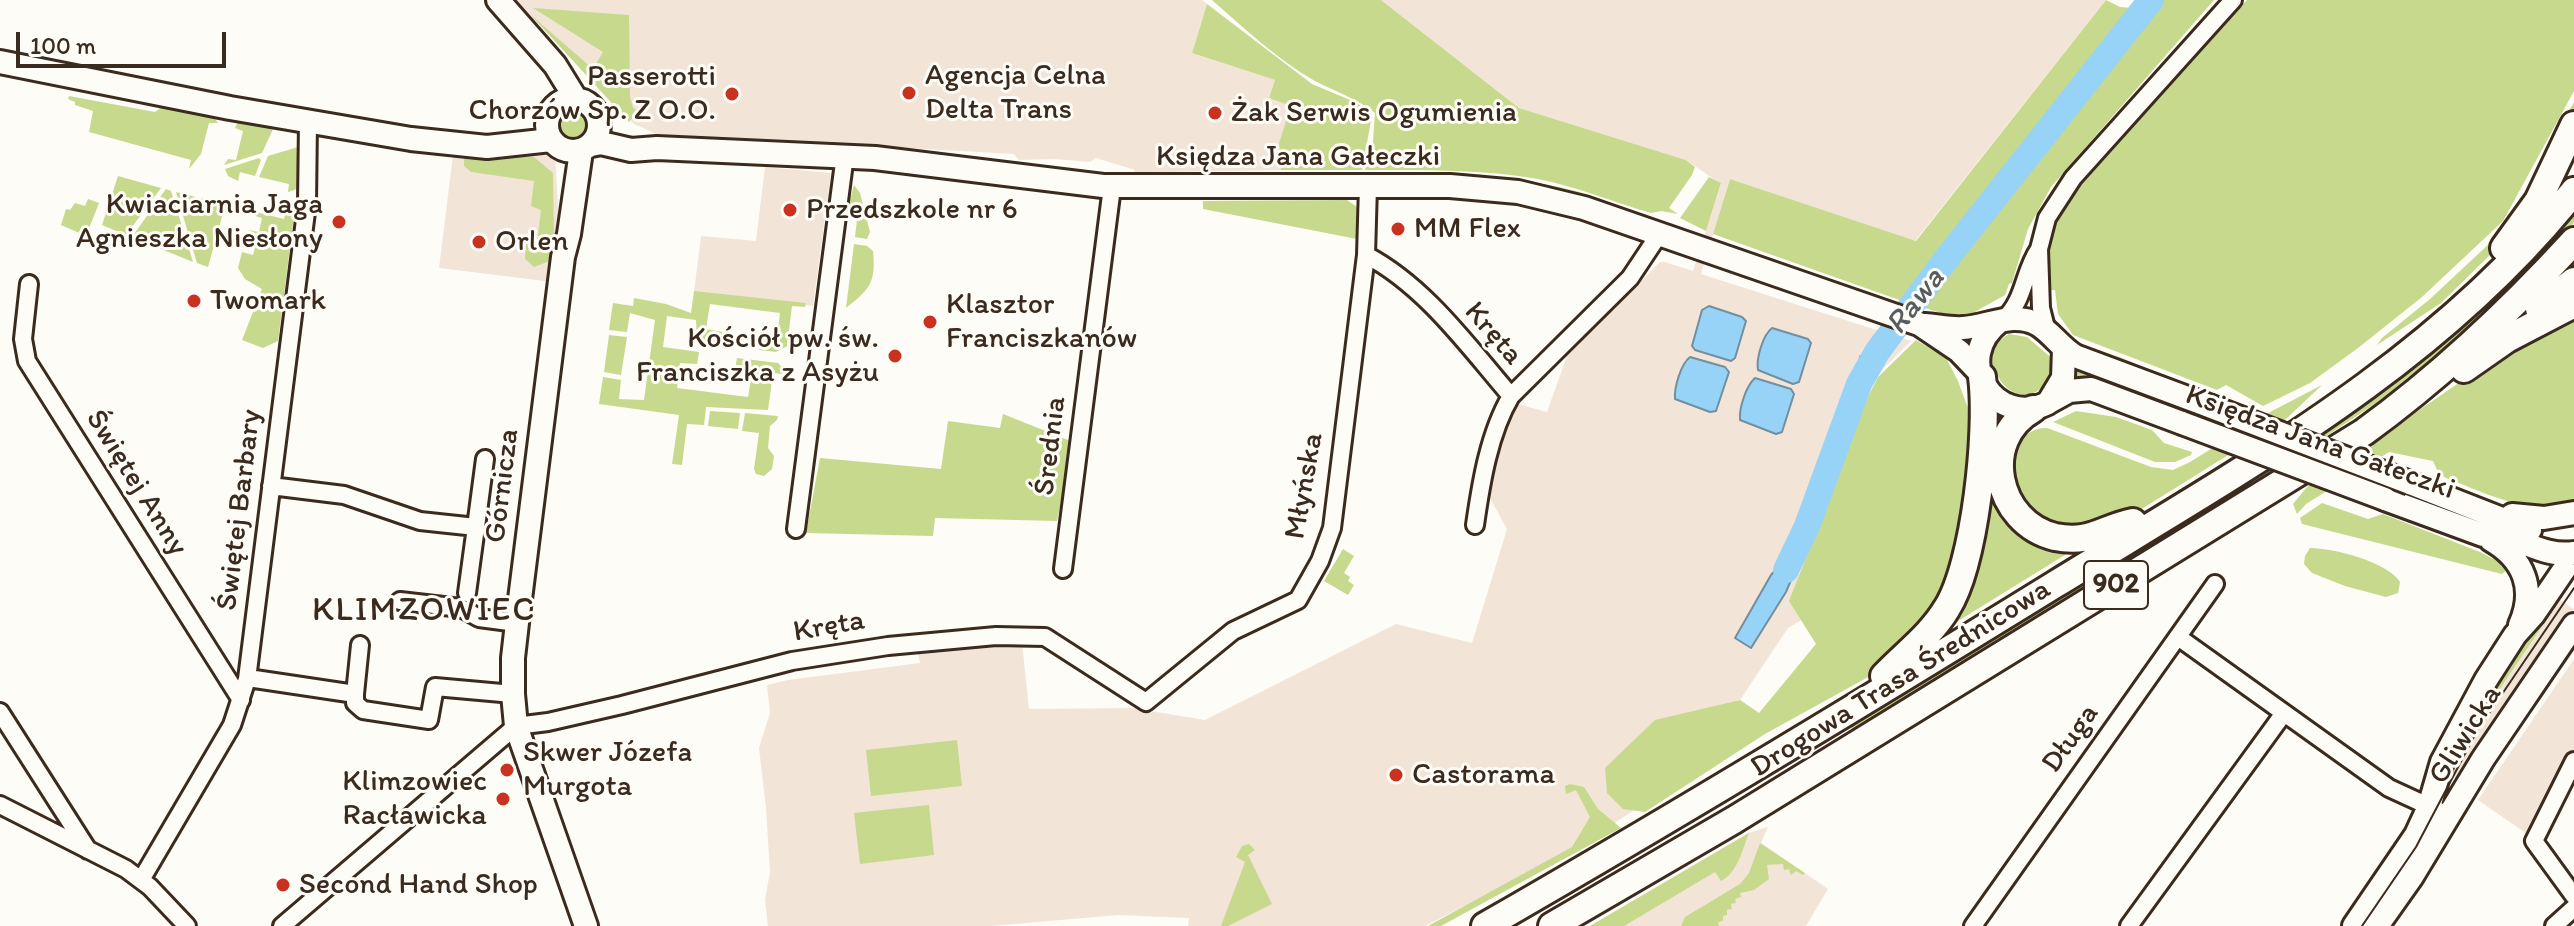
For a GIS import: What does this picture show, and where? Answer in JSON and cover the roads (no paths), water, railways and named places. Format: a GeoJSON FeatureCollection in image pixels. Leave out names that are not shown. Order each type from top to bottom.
{"type":"FeatureCollection","features":[{"type":"Feature","properties":{"kind":"main road"},"geometry":{"type":"LineString","coordinates":[[2434,334],[2523,224],[2538,201],[2574,125]]}},
{"type":"Feature","properties":{"kind":"main road","name":"902"},"geometry":{"type":"LineString","coordinates":[[2434,334],[2506,267],[2574,191]]}},
{"type":"Feature","properties":{"kind":"main road","name":"902"},"geometry":{"type":"LineString","coordinates":[[2402,404],[2512,307],[2574,241]]}},
{"type":"Feature","properties":{"kind":"main road"},"geometry":{"type":"LineString","coordinates":[[2507,339],[2574,281]]}},
{"type":"Feature","properties":{"kind":"main road"},"geometry":{"type":"LineString","coordinates":[[2402,404],[2460,372],[2507,339],[2574,304]]}},
{"type":"Feature","properties":{"kind":"main road","name":"Drogowa Trasa Średnicowa"},"geometry":{"type":"LineString","coordinates":[[1485,926],[1851,710],[2167,515],[2320,418],[2434,334]]}},
{"type":"Feature","properties":{"kind":"main road"},"geometry":{"type":"LineString","coordinates":[[1851,710],[1939,621],[1956,591],[1966,563],[1975,506],[1984,408],[1981,375]]}},
{"type":"Feature","properties":{"kind":"main road","name":"Drogowa Trasa Średnicowa"},"geometry":{"type":"LineString","coordinates":[[1552,926],[1758,806],[2364,432],[2402,404]]}},
{"type":"Feature","properties":{"kind":"main road"},"geometry":{"type":"LineString","coordinates":[[2040,406],[2020,417],[2008,432],[2000,461],[2004,492],[2021,520],[2041,532],[2077,539],[2108,532],[2126,523],[2167,515]]}},
{"type":"Feature","properties":{"kind":"street"},"geometry":{"type":"LineString","coordinates":[[498,0],[555,65],[576,99]]}},
{"type":"Feature","properties":{"kind":"street"},"geometry":{"type":"LineString","coordinates":[[2047,332],[2041,316],[2039,249],[2047,218],[2066,187],[2233,0]]}},
{"type":"Feature","properties":{"kind":"street"},"geometry":{"type":"LineString","coordinates":[[540,48],[563,136]]}},
{"type":"Feature","properties":{"kind":"street","name":"Księdza Jana Gałeczki"},"geometry":{"type":"LineString","coordinates":[[0,62],[230,108],[386,134],[411,130],[493,137],[518,131],[563,136],[631,150],[657,148],[845,155],[1112,187],[1450,186],[1518,192],[1572,204],[1919,324],[1959,351],[1981,375]]}},
{"type":"Feature","properties":{"kind":"street"},"geometry":{"type":"LineString","coordinates":[[567,99],[576,99],[591,106],[599,122],[599,130],[563,136],[567,99]]}},
{"type":"Feature","properties":{"kind":"street","name":"Świętej Barbary"},"geometry":{"type":"LineString","coordinates":[[141,880],[232,725],[248,678],[308,192],[308,121]]}},
{"type":"Feature","properties":{"kind":"street","name":"Księdza Jana Gałeczki"},"geometry":{"type":"LineString","coordinates":[[599,122],[657,148]]}},
{"type":"Feature","properties":{"kind":"street","name":"Górnicza"},"geometry":{"type":"LineString","coordinates":[[563,136],[564,254],[517,623],[513,694],[516,726],[586,926]]}},
{"type":"Feature","properties":{"kind":"street"},"geometry":{"type":"LineString","coordinates":[[796,529],[845,155]]}},
{"type":"Feature","properties":{"kind":"street","name":"Młyńska"},"geometry":{"type":"LineString","coordinates":[[1139,699],[1146,702],[1152,698],[1233,631],[1298,600],[1320,561],[1332,528],[1366,255],[1368,186]]}},
{"type":"Feature","properties":{"kind":"street","name":"Średnia"},"geometry":{"type":"LineString","coordinates":[[1063,569],[1112,187]]}},
{"type":"Feature","properties":{"kind":"street"},"geometry":{"type":"LineString","coordinates":[[1511,396],[1630,278],[1660,233]]}},
{"type":"Feature","properties":{"kind":"street"},"geometry":{"type":"LineString","coordinates":[[2002,321],[2016,318],[2030,321],[2064,348],[2063,378],[2040,406],[2020,409],[2002,403],[1992,394],[1981,375],[1977,351],[1984,337],[2018,302],[2029,265],[2039,249]]}},
{"type":"Feature","properties":{"kind":"street","name":"Kręta"},"geometry":{"type":"LineString","coordinates":[[1366,255],[1387,266],[1412,287],[1448,323],[1511,396],[1488,461],[1475,525]]}},
{"type":"Feature","properties":{"kind":"street","name":"Świętej Anny"},"geometry":{"type":"LineString","coordinates":[[29,284],[23,339],[27,361],[241,700]]}},
{"type":"Feature","properties":{"kind":"street","name":"Księdza Jana Gałeczki"},"geometry":{"type":"LineString","coordinates":[[1919,324],[1960,328],[2002,321]]}},
{"type":"Feature","properties":{"kind":"street","name":"Księdza Jana Gałeczki"},"geometry":{"type":"LineString","coordinates":[[2064,348],[2087,361],[2473,505],[2560,541],[2574,553]]}},
{"type":"Feature","properties":{"kind":"street","name":"Księdza Jana Gałeczki"},"geometry":{"type":"LineString","coordinates":[[2040,406],[2069,391],[2091,389],[2483,535],[2499,534],[2556,555],[2574,553]]}},
{"type":"Feature","properties":{"kind":"street"},"geometry":{"type":"LineString","coordinates":[[467,593],[485,459]]}},
{"type":"Feature","properties":{"kind":"street"},"geometry":{"type":"LineString","coordinates":[[271,486],[344,495],[420,521],[476,527]]}},
{"type":"Feature","properties":{"kind":"street"},"geometry":{"type":"LineString","coordinates":[[2473,505],[2526,518],[2557,518],[2574,513]]}},
{"type":"Feature","properties":{"kind":"street"},"geometry":{"type":"LineString","coordinates":[[2483,535],[2510,552],[2525,576],[2527,603],[2515,635]]}},
{"type":"Feature","properties":{"kind":"street","name":"Gliwicka"},"geometry":{"type":"LineString","coordinates":[[2354,926],[2412,843],[2429,807],[2442,762],[2486,680],[2574,553]]}},
{"type":"Feature","properties":{"kind":"street","name":"Długa"},"geometry":{"type":"LineString","coordinates":[[1973,926],[2215,584]]}},
{"type":"Feature","properties":{"kind":"street"},"geometry":{"type":"LineString","coordinates":[[400,601],[461,608],[479,618],[517,623]]}},
{"type":"Feature","properties":{"kind":"street","name":"Gliwicka"},"geometry":{"type":"LineString","coordinates":[[2377,926],[2411,878],[2483,759],[2574,625]]}},
{"type":"Feature","properties":{"kind":"street","name":"Kręta"},"geometry":{"type":"LineString","coordinates":[[516,726],[622,705],[792,661],[918,642],[996,636],[1045,637],[1139,699]]}},
{"type":"Feature","properties":{"kind":"street"},"geometry":{"type":"LineString","coordinates":[[2178,637],[2389,788],[2442,812],[2452,812]]}},
{"type":"Feature","properties":{"kind":"street"},"geometry":{"type":"LineString","coordinates":[[360,645],[355,703],[363,710],[429,720],[435,687],[513,694]]}},
{"type":"Feature","properties":{"kind":"street"},"geometry":{"type":"LineString","coordinates":[[248,678],[355,694]]}},
{"type":"Feature","properties":{"kind":"street"},"geometry":{"type":"LineString","coordinates":[[0,712],[89,851]]}},
{"type":"Feature","properties":{"kind":"street"},"geometry":{"type":"LineString","coordinates":[[2129,926],[2284,713]]}},
{"type":"Feature","properties":{"kind":"street"},"geometry":{"type":"LineString","coordinates":[[282,926],[516,726]]}},
{"type":"Feature","properties":{"kind":"street"},"geometry":{"type":"LineString","coordinates":[[2574,761],[2534,841],[2574,896]]}},
{"type":"Feature","properties":{"kind":"street"},"geometry":{"type":"LineString","coordinates":[[2407,795],[2426,783],[2442,762]]}},
{"type":"Feature","properties":{"kind":"street"},"geometry":{"type":"LineString","coordinates":[[0,805],[141,880],[187,926]]}},
{"type":"Feature","properties":{"kind":"street"},"geometry":{"type":"LineString","coordinates":[[2554,926],[2574,908]]}},
{"type":"Feature","properties":{"kind":"water"},"geometry":{"type":"Polygon","coordinates":[[[1709,306],[1746,321],[1735,358],[1731,361],[1695,350],[1692,346],[1702,310],[1709,306]]]}},
{"type":"Feature","properties":{"kind":"water"},"geometry":{"type":"Polygon","coordinates":[[[1772,328],[1808,339],[1811,343],[1799,382],[1793,384],[1758,370],[1761,347],[1772,328]]]}},
{"type":"Feature","properties":{"kind":"water"},"geometry":{"type":"Polygon","coordinates":[[[1690,357],[1725,367],[1729,372],[1716,411],[1710,412],[1675,399],[1679,376],[1690,357]]]}},
{"type":"Feature","properties":{"kind":"water"},"geometry":{"type":"Polygon","coordinates":[[[1755,378],[1791,389],[1794,394],[1782,432],[1776,434],[1740,420],[1744,398],[1755,378]]]}},
{"type":"Feature","properties":{"kind":"water"},"geometry":{"type":"Polygon","coordinates":[[[1800,537],[1803,540],[1786,592],[1751,648],[1735,638],[1771,575],[1792,552],[1800,537]]]}},
{"type":"Feature","properties":{"kind":"waterway","name":"Rawa"},"geometry":{"type":"LineString","coordinates":[[1786,570],[1807,526],[1859,384],[1877,352],[1947,258],[2151,0]]}},
{"type":"Feature","properties":{"kind":"waterway"},"geometry":{"type":"LineString","coordinates":[[1861,357],[1877,352]]}},
{"type":"Feature","properties":{"kind":"tram line"},"geometry":{"type":"LineString","coordinates":[[2362,926],[2416,847],[2477,731],[2574,588]]}},
{"type":"Feature","properties":{"kind":"place","name":"Agencja Celna Delta Trans"},"geometry":{"type":"Point","coordinates":[909,93]}},
{"type":"Feature","properties":{"kind":"place","name":"Passerotti Chorzów Sp. Z O.O."},"geometry":{"type":"Point","coordinates":[732,94]}},
{"type":"Feature","properties":{"kind":"place","name":"Żak Serwis Ogumienia"},"geometry":{"type":"Point","coordinates":[1215,113]}},
{"type":"Feature","properties":{"kind":"place","name":"Przedszkole nr 6"},"geometry":{"type":"Point","coordinates":[790,210]}},
{"type":"Feature","properties":{"kind":"place","name":"Kwiaciarnia Jaga Agnieszka Niesłony"},"geometry":{"type":"Point","coordinates":[339,222]}},
{"type":"Feature","properties":{"kind":"place","name":"MM Flex"},"geometry":{"type":"Point","coordinates":[1398,229]}},
{"type":"Feature","properties":{"kind":"place","name":"Orlen"},"geometry":{"type":"Point","coordinates":[479,242]}},
{"type":"Feature","properties":{"kind":"place","name":"Twomark"},"geometry":{"type":"Point","coordinates":[194,301]}},
{"type":"Feature","properties":{"kind":"place","name":"Klasztor Franciszkanów"},"geometry":{"type":"Point","coordinates":[930,322]}},
{"type":"Feature","properties":{"kind":"place","name":"Kościół pw. św. Franciszka z Asyżu"},"geometry":{"type":"Point","coordinates":[895,356]}},
{"type":"Feature","properties":{"kind":"place","name":"Skwer Józefa Murgota"},"geometry":{"type":"Point","coordinates":[507,770]}},
{"type":"Feature","properties":{"kind":"place","name":"Castorama"},"geometry":{"type":"Point","coordinates":[1396,775]}},
{"type":"Feature","properties":{"kind":"place","name":"Klimzowiec Racławicka"},"geometry":{"type":"Point","coordinates":[503,799]}},
{"type":"Feature","properties":{"kind":"place","name":"Second Hand Shop"},"geometry":{"type":"Point","coordinates":[283,885]}},
{"type":"Feature","properties":{"kind":"district","name":"KLIMZOWIEC"},"geometry":{"type":"Point","coordinates":[424,611]}}]}
